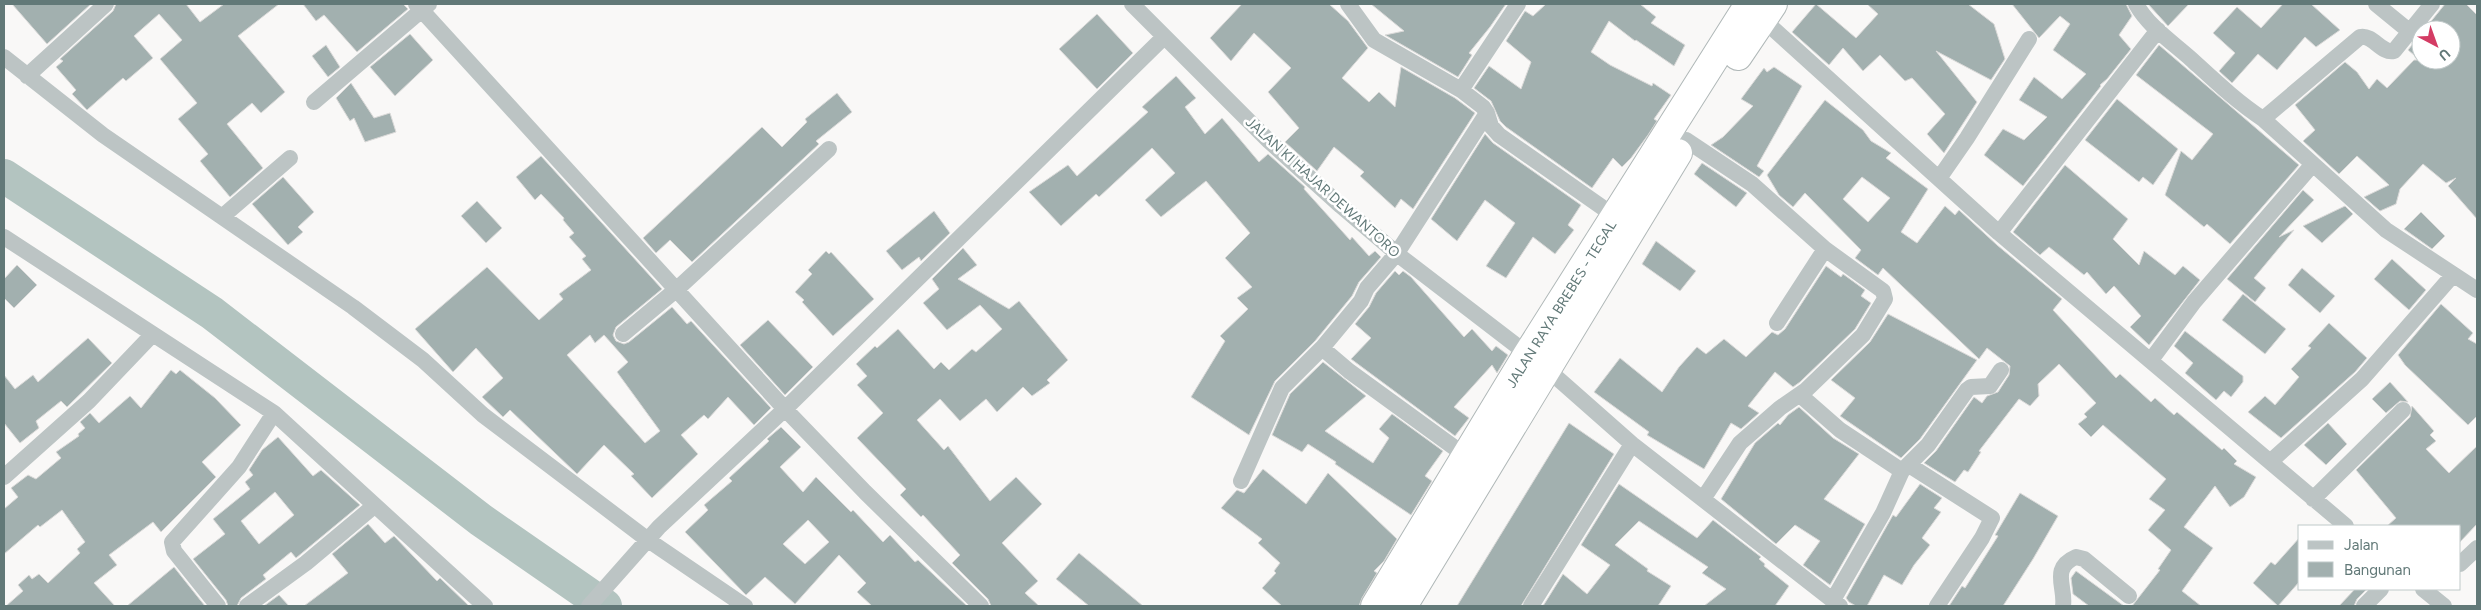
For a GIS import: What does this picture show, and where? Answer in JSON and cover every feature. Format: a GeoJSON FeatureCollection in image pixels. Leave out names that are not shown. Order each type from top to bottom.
{"type":"FeatureCollection","features":[{"type":"Feature","properties":{"kind":"highway","name":"JALAN RAYA BREBES - TEGAL"},"geometry":{"type":"LineString","coordinates":[[1375,606],[1466,456],[1537,362],[1686,140],[1758,8]]}},
{"type":"Feature","properties":{"kind":"highway","name":"JALAN RAYA BREBES - TEGAL"},"geometry":{"type":"LineString","coordinates":[[1403,606],[1616,217],[1758,8]]}},
{"type":"Feature","properties":{"kind":"street"},"geometry":{"type":"LineString","coordinates":[[26,76],[106,4]]}},
{"type":"Feature","properties":{"kind":"street","name":"JALAN KI HAJAR DEWANTORO"},"geometry":{"type":"LineString","coordinates":[[1132,4],[1276,148],[1340,206],[1537,362],[1632,444],[1836,603]]}},
{"type":"Feature","properties":{"kind":"street"},"geometry":{"type":"LineString","coordinates":[[1348,4],[1374,40],[1461,90],[1487,113],[1491,126],[1499,135],[1616,217]]}},
{"type":"Feature","properties":{"kind":"street"},"geometry":{"type":"LineString","coordinates":[[1461,90],[1518,4]]}},
{"type":"Feature","properties":{"kind":"street"},"geometry":{"type":"LineString","coordinates":[[2136,4],[2142,15],[2158,30],[2246,107],[2263,119],[2386,230],[2477,290]]}},
{"type":"Feature","properties":{"kind":"street"},"geometry":{"type":"LineString","coordinates":[[2376,4],[2409,31]]}},
{"type":"Feature","properties":{"kind":"street"},"geometry":{"type":"LineString","coordinates":[[2263,119],[2360,37],[2366,37],[2391,52],[2400,45],[2409,31],[2432,4]]}},
{"type":"Feature","properties":{"kind":"street"},"geometry":{"type":"LineString","coordinates":[[314,102],[422,6],[785,409],[865,492],[981,606]]}},
{"type":"Feature","properties":{"kind":"street"},"geometry":{"type":"LineString","coordinates":[[1758,8],[1998,233],[2345,525]]}},
{"type":"Feature","properties":{"kind":"street"},"geometry":{"type":"LineString","coordinates":[[1998,233],[2158,30]]}},
{"type":"Feature","properties":{"kind":"street"},"geometry":{"type":"LineString","coordinates":[[589,606],[642,546],[785,409],[1164,37]]}},
{"type":"Feature","properties":{"kind":"street"},"geometry":{"type":"LineString","coordinates":[[1940,177],[1967,138],[2029,39]]}},
{"type":"Feature","properties":{"kind":"street"},"geometry":{"type":"LineString","coordinates":[[4,57],[103,135],[353,307],[423,360],[483,415],[642,546],[745,606]]}},
{"type":"Feature","properties":{"kind":"street"},"geometry":{"type":"LineString","coordinates":[[1241,481],[1282,388],[1322,348],[1362,301],[1368,288],[1397,253],[1487,113]]}},
{"type":"Feature","properties":{"kind":"street"},"geometry":{"type":"LineString","coordinates":[[1686,140],[1752,184],[1825,249],[1883,291],[1885,299],[1863,334],[1800,395],[1780,408],[1740,443],[1703,499]]}},
{"type":"Feature","properties":{"kind":"street"},"geometry":{"type":"LineString","coordinates":[[623,334],[677,289],[829,149]]}},
{"type":"Feature","properties":{"kind":"street"},"geometry":{"type":"LineString","coordinates":[[223,216],[290,158]]}},
{"type":"Feature","properties":{"kind":"street"},"geometry":{"type":"LineString","coordinates":[[2151,360],[2194,302],[2313,164]]}},
{"type":"Feature","properties":{"kind":"street"},"geometry":{"type":"LineString","coordinates":[[4,237],[274,414],[485,606]]}},
{"type":"Feature","properties":{"kind":"street"},"geometry":{"type":"LineString","coordinates":[[1777,323],[1825,249]]}},
{"type":"Feature","properties":{"kind":"street"},"geometry":{"type":"LineString","coordinates":[[2270,462],[2362,379],[2453,275]]}},
{"type":"Feature","properties":{"kind":"street"},"geometry":{"type":"LineString","coordinates":[[4,477],[89,401],[152,335]]}},
{"type":"Feature","properties":{"kind":"street"},"geometry":{"type":"LineString","coordinates":[[1322,348],[1349,371],[1425,424],[1466,456]]}},
{"type":"Feature","properties":{"kind":"street"},"geometry":{"type":"LineString","coordinates":[[1836,603],[1905,468],[1928,445],[1967,390],[1971,387],[1990,386],[2001,370]]}},
{"type":"Feature","properties":{"kind":"street"},"geometry":{"type":"LineString","coordinates":[[1800,395],[1840,430],[1992,518],[1982,538],[1937,606]]}},
{"type":"Feature","properties":{"kind":"street"},"geometry":{"type":"LineString","coordinates":[[2313,499],[2403,410]]}},
{"type":"Feature","properties":{"kind":"street"},"geometry":{"type":"LineString","coordinates":[[218,606],[174,551],[172,542],[239,467],[274,414]]}},
{"type":"Feature","properties":{"kind":"street"},"geometry":{"type":"LineString","coordinates":[[1531,606],[1632,444]]}},
{"type":"Feature","properties":{"kind":"street"},"geometry":{"type":"LineString","coordinates":[[247,606],[306,563],[374,506]]}},
{"type":"Feature","properties":{"kind":"street"},"geometry":{"type":"LineString","coordinates":[[2461,563],[2477,548]]}},
{"type":"Feature","properties":{"kind":"street"},"geometry":{"type":"LineString","coordinates":[[2063,606],[2060,574],[2065,564],[2076,557],[2084,559],[2129,596]]}},
{"type":"Feature","properties":{"kind":"street"},"geometry":{"type":"LineString","coordinates":[[2364,606],[2380,590]]}},
{"type":"Feature","properties":{"kind":"street"},"geometry":{"type":"LineString","coordinates":[[2428,590],[2444,606]]}},
{"type":"Feature","properties":{"kind":"building"},"geometry":{"type":"Polygon","coordinates":[[[12,4],[91,4],[47,44],[12,4]]]}},
{"type":"Feature","properties":{"kind":"building"},"geometry":{"type":"Polygon","coordinates":[[[116,4],[186,4],[200,22],[224,4],[279,4],[238,36],[285,92],[261,113],[252,103],[227,124],[263,168],[230,197],[200,161],[208,154],[178,119],[197,103],[160,59],[182,40],[159,14],[134,36],[153,58],[126,81],[123,78],[87,110],[72,94],[76,90],[56,67],[63,61],[60,59],[113,11],[116,4]]]}},
{"type":"Feature","properties":{"kind":"building"},"geometry":{"type":"Polygon","coordinates":[[[303,4],[403,4],[408,9],[357,52],[324,15],[316,21],[303,4]]]}},
{"type":"Feature","properties":{"kind":"building"},"geometry":{"type":"Polygon","coordinates":[[[1242,4],[1329,4],[1348,21],[1368,48],[1342,78],[1369,102],[1379,92],[1395,107],[1401,67],[1455,98],[1475,113],[1413,209],[1401,199],[1395,208],[1360,176],[1364,172],[1334,147],[1317,171],[1285,142],[1299,128],[1268,92],[1291,68],[1254,33],[1231,61],[1210,38],[1242,4]]]}},
{"type":"Feature","properties":{"kind":"building"},"geometry":{"type":"Polygon","coordinates":[[[1371,4],[1506,4],[1469,53],[1472,55],[1458,77],[1385,35],[1404,31],[1371,4]]]}},
{"type":"Feature","properties":{"kind":"building"},"geometry":{"type":"Polygon","coordinates":[[[1546,4],[1640,4],[1656,17],[1651,23],[1685,45],[1674,66],[1635,41],[1609,21],[1591,52],[1610,65],[1652,86],[1653,83],[1671,95],[1654,119],[1657,121],[1631,158],[1622,167],[1613,158],[1592,188],[1506,127],[1500,121],[1491,101],[1474,88],[1489,66],[1521,89],[1531,62],[1506,41],[1525,11],[1533,16],[1546,4]]]}},
{"type":"Feature","properties":{"kind":"building"},"geometry":{"type":"Polygon","coordinates":[[[1816,4],[1856,38],[1878,14],[1867,4],[1968,4],[1994,24],[2005,59],[1991,80],[1936,51],[1977,102],[1944,153],[1927,134],[1945,114],[1912,78],[1905,81],[1880,55],[1863,71],[1843,48],[1829,65],[1792,32],[1816,4]]]}},
{"type":"Feature","properties":{"kind":"building"},"geometry":{"type":"Polygon","coordinates":[[[2012,4],[2126,4],[2132,16],[2119,35],[2131,49],[2100,85],[2023,186],[1984,155],[2003,129],[2024,140],[2047,117],[2019,100],[2034,77],[2062,99],[2086,74],[2053,50],[2070,24],[2060,16],[2039,38],[2012,4]]]}},
{"type":"Feature","properties":{"kind":"building"},"geometry":{"type":"Polygon","coordinates":[[[2148,4],[2189,4],[2168,26],[2148,4]]]}},
{"type":"Feature","properties":{"kind":"building"},"geometry":{"type":"Polygon","coordinates":[[[2283,4],[2311,4],[2340,30],[2316,47],[2305,37],[2277,70],[2258,54],[2232,83],[2219,71],[2235,53],[2213,33],[2237,7],[2261,28],[2283,4]]]}},
{"type":"Feature","properties":{"kind":"building"},"geometry":{"type":"Polygon","coordinates":[[[2445,4],[2466,4],[2477,15],[2477,219],[2448,186],[2456,178],[2446,183],[2423,164],[2400,189],[2396,204],[2380,211],[2364,197],[2389,185],[2357,156],[2339,174],[2303,141],[2315,130],[2295,105],[2345,62],[2357,72],[2369,89],[2377,79],[2387,88],[2411,63],[2411,70],[2461,70],[2461,20],[2432,20],[2445,4]]]}},
{"type":"Feature","properties":{"kind":"building"},"geometry":{"type":"Polygon","coordinates":[[[1097,14],[1133,53],[1097,89],[1059,49],[1097,14]]]}},
{"type":"Feature","properties":{"kind":"building"},"geometry":{"type":"Polygon","coordinates":[[[410,34],[433,60],[395,96],[370,67],[410,34]]]}},
{"type":"Feature","properties":{"kind":"building"},"geometry":{"type":"Polygon","coordinates":[[[326,45],[340,67],[328,77],[312,56],[326,45]]]}},
{"type":"Feature","properties":{"kind":"building"},"geometry":{"type":"Polygon","coordinates":[[[2159,45],[2299,165],[2230,244],[2207,224],[2204,227],[2165,195],[2181,151],[2192,160],[2213,134],[2136,75],[2159,45]]]}},
{"type":"Feature","properties":{"kind":"building"},"geometry":{"type":"Polygon","coordinates":[[[1774,67],[1802,86],[1757,166],[1764,171],[1759,177],[1711,145],[1723,137],[1753,106],[1741,99],[1764,68],[1767,72],[1774,67]]]}},
{"type":"Feature","properties":{"kind":"building"},"geometry":{"type":"Polygon","coordinates":[[[1176,76],[1196,98],[1185,107],[1205,134],[1222,118],[1259,162],[1268,154],[1305,187],[1304,189],[1350,240],[1352,237],[1369,256],[1375,251],[1381,257],[1359,282],[1352,296],[1315,341],[1275,381],[1249,435],[1191,397],[1225,341],[1220,336],[1248,309],[1237,298],[1252,287],[1225,258],[1250,233],[1206,181],[1161,217],[1145,200],[1175,173],[1152,148],[1099,197],[1096,194],[1061,226],[1029,192],[1068,165],[1077,176],[1148,112],[1142,107],[1176,76]]]}},
{"type":"Feature","properties":{"kind":"building"},"geometry":{"type":"Polygon","coordinates":[[[351,83],[374,118],[390,113],[396,132],[365,142],[354,118],[350,121],[336,98],[351,83]]]}},
{"type":"Feature","properties":{"kind":"building"},"geometry":{"type":"Polygon","coordinates":[[[837,93],[852,112],[816,141],[819,144],[692,262],[670,240],[656,253],[643,238],[762,127],[782,147],[807,122],[805,119],[837,93]]]}},
{"type":"Feature","properties":{"kind":"building"},"geometry":{"type":"Polygon","coordinates":[[[2117,99],[2178,149],[2153,185],[2143,177],[2139,182],[2085,140],[2117,99]]]}},
{"type":"Feature","properties":{"kind":"building"},"geometry":{"type":"Polygon","coordinates":[[[1825,100],[1863,130],[1871,141],[1891,153],[1886,158],[1928,189],[1901,232],[1917,243],[1945,206],[1955,215],[1959,210],[1997,245],[2062,299],[2053,310],[2116,378],[2120,374],[2151,402],[2155,398],[2174,415],[2177,412],[2222,450],[2224,448],[2237,461],[2234,464],[2256,477],[2244,497],[2230,507],[2215,486],[2184,527],[2213,548],[2182,591],[2201,606],[2132,606],[2160,570],[2158,569],[2171,550],[2148,530],[2165,510],[2149,499],[2166,479],[2103,425],[2091,437],[2078,424],[2087,417],[2084,414],[2096,403],[2059,364],[2038,384],[2039,396],[2030,406],[2019,399],[1979,451],[1981,452],[1968,472],[1964,470],[1955,482],[1924,463],[1936,451],[1974,397],[1982,403],[1987,396],[1998,392],[2009,375],[2010,366],[1987,348],[1979,359],[1883,268],[1878,275],[1855,258],[1861,250],[1805,193],[1793,207],[1779,195],[1767,175],[1825,100]],[[1862,177],[1843,199],[1868,222],[1890,198],[1862,177]]]}},
{"type":"Feature","properties":{"kind":"building"},"geometry":{"type":"Polygon","coordinates":[[[1485,134],[1493,143],[1581,205],[1568,225],[1574,230],[1555,254],[1533,237],[1506,278],[1486,266],[1515,223],[1485,200],[1457,241],[1431,219],[1485,134]]]}},
{"type":"Feature","properties":{"kind":"building"},"geometry":{"type":"Polygon","coordinates":[[[541,156],[662,289],[616,327],[613,335],[616,341],[624,344],[629,342],[672,307],[687,324],[691,321],[771,408],[754,425],[728,397],[708,419],[704,415],[681,435],[698,454],[652,498],[631,476],[634,474],[604,445],[577,474],[510,410],[503,417],[482,397],[503,378],[476,348],[453,372],[415,329],[487,267],[539,320],[563,299],[559,294],[591,270],[582,259],[586,256],[569,237],[574,233],[563,220],[564,218],[541,194],[535,200],[516,177],[541,156]],[[590,335],[567,355],[645,443],[660,431],[617,372],[628,362],[604,335],[595,343],[590,335]]]}},
{"type":"Feature","properties":{"kind":"building"},"geometry":{"type":"Polygon","coordinates":[[[1702,163],[1747,193],[1736,207],[1694,174],[1702,163]]]}},
{"type":"Feature","properties":{"kind":"building"},"geometry":{"type":"Polygon","coordinates":[[[2065,165],[2128,219],[2113,239],[2139,265],[2144,251],[2175,275],[2183,266],[2200,280],[2149,345],[2130,327],[2141,316],[2114,286],[2106,294],[2087,272],[2084,275],[2049,247],[2040,255],[2013,232],[2065,165]]]}},
{"type":"Feature","properties":{"kind":"building"},"geometry":{"type":"Polygon","coordinates":[[[283,177],[314,212],[298,227],[303,232],[288,245],[252,204],[283,177]]]}},
{"type":"Feature","properties":{"kind":"building"},"geometry":{"type":"Polygon","coordinates":[[[2303,190],[2314,200],[2279,237],[2294,230],[2254,278],[2266,288],[2255,302],[2227,279],[2303,190]]]}},
{"type":"Feature","properties":{"kind":"building"},"geometry":{"type":"Polygon","coordinates":[[[477,201],[502,228],[486,243],[461,216],[477,201]]]}},
{"type":"Feature","properties":{"kind":"building"},"geometry":{"type":"Polygon","coordinates":[[[2345,206],[2353,214],[2322,243],[2303,226],[2345,206]]]}},
{"type":"Feature","properties":{"kind":"building"},"geometry":{"type":"Polygon","coordinates":[[[934,211],[950,233],[921,261],[919,257],[902,270],[886,251],[934,211]]]}},
{"type":"Feature","properties":{"kind":"building"},"geometry":{"type":"Polygon","coordinates":[[[2421,212],[2445,236],[2432,249],[2404,229],[2421,212]]]}},
{"type":"Feature","properties":{"kind":"building"},"geometry":{"type":"Polygon","coordinates":[[[1656,241],[1696,271],[1680,291],[1642,264],[1656,241]]]}},
{"type":"Feature","properties":{"kind":"building"},"geometry":{"type":"Polygon","coordinates":[[[963,248],[977,265],[958,279],[1009,309],[1019,301],[1068,360],[1047,380],[1050,383],[1032,396],[1023,387],[997,412],[986,399],[960,421],[940,399],[917,420],[944,450],[948,446],[990,501],[1016,477],[1042,504],[1002,543],[1038,581],[1025,593],[1039,606],[991,606],[988,599],[952,563],[960,555],[923,515],[921,517],[900,495],[906,489],[857,438],[883,413],[857,385],[867,376],[856,364],[875,346],[877,348],[898,329],[934,369],[941,362],[949,370],[972,349],[976,352],[1002,329],[980,305],[947,330],[923,303],[939,289],[932,279],[963,248]]]}},
{"type":"Feature","properties":{"kind":"building"},"geometry":{"type":"Polygon","coordinates":[[[826,251],[829,254],[831,252],[874,299],[833,336],[802,302],[804,300],[795,292],[812,274],[808,270],[826,251]]]}},
{"type":"Feature","properties":{"kind":"building"},"geometry":{"type":"Polygon","coordinates":[[[2392,259],[2426,290],[2409,310],[2374,279],[2392,259]]]}},
{"type":"Feature","properties":{"kind":"building"},"geometry":{"type":"Polygon","coordinates":[[[17,265],[37,285],[14,308],[4,298],[4,279],[17,265]]]}},
{"type":"Feature","properties":{"kind":"building"},"geometry":{"type":"Polygon","coordinates":[[[1826,266],[1841,277],[1843,274],[1865,290],[1861,296],[1871,303],[1855,329],[1800,382],[1793,387],[1775,372],[1748,406],[1759,413],[1741,429],[1731,423],[1704,469],[1647,435],[1649,432],[1594,392],[1620,358],[1662,392],[1679,367],[1697,347],[1706,354],[1724,339],[1746,357],[1772,332],[1778,335],[1785,329],[1826,266]]]}},
{"type":"Feature","properties":{"kind":"building"},"geometry":{"type":"Polygon","coordinates":[[[2302,268],[2335,296],[2320,313],[2288,285],[2302,268]]]}},
{"type":"Feature","properties":{"kind":"building"},"geometry":{"type":"Polygon","coordinates":[[[1395,271],[1399,275],[1403,271],[1411,277],[1464,337],[1472,329],[1492,351],[1496,346],[1508,355],[1497,373],[1492,365],[1454,407],[1469,418],[1455,436],[1351,359],[1371,338],[1355,324],[1369,307],[1376,293],[1395,271]]]}},
{"type":"Feature","properties":{"kind":"building"},"geometry":{"type":"Polygon","coordinates":[[[2243,294],[2286,329],[2265,354],[2222,320],[2243,294]]]}},
{"type":"Feature","properties":{"kind":"building"},"geometry":{"type":"Polygon","coordinates":[[[2441,304],[2473,333],[2468,339],[2477,344],[2477,416],[2468,425],[2405,365],[2398,355],[2441,304]]]}},
{"type":"Feature","properties":{"kind":"building"},"geometry":{"type":"Polygon","coordinates":[[[1888,314],[1977,360],[1920,439],[1901,458],[1840,416],[1855,398],[1831,380],[1870,342],[1888,314]]]}},
{"type":"Feature","properties":{"kind":"building"},"geometry":{"type":"Polygon","coordinates":[[[768,320],[813,367],[785,395],[740,345],[768,320]]]}},
{"type":"Feature","properties":{"kind":"building"},"geometry":{"type":"Polygon","coordinates":[[[2329,323],[2367,358],[2355,372],[2281,438],[2248,412],[2265,396],[2275,405],[2299,377],[2291,369],[2311,348],[2308,346],[2329,323]]]}},
{"type":"Feature","properties":{"kind":"building"},"geometry":{"type":"Polygon","coordinates":[[[2185,331],[2243,376],[2243,382],[2231,397],[2224,391],[2216,400],[2185,373],[2193,363],[2174,346],[2185,331]]]}},
{"type":"Feature","properties":{"kind":"building"},"geometry":{"type":"Polygon","coordinates":[[[88,338],[112,363],[67,407],[61,401],[36,421],[39,428],[20,443],[4,423],[4,375],[15,389],[33,375],[38,382],[88,338]]]}},
{"type":"Feature","properties":{"kind":"building"},"geometry":{"type":"Polygon","coordinates":[[[1323,362],[1366,396],[1325,431],[1373,463],[1389,438],[1379,429],[1392,414],[1443,451],[1425,476],[1432,481],[1411,515],[1308,444],[1302,452],[1272,435],[1290,394],[1323,362]]]}},
{"type":"Feature","properties":{"kind":"building"},"geometry":{"type":"Polygon","coordinates":[[[171,370],[176,374],[180,370],[215,398],[241,425],[202,462],[216,477],[161,532],[153,522],[109,555],[117,565],[94,583],[115,606],[6,606],[23,591],[18,585],[29,575],[32,579],[39,574],[48,583],[80,553],[77,549],[85,542],[62,510],[40,527],[38,525],[4,554],[4,509],[18,497],[11,488],[28,475],[36,479],[61,458],[56,452],[79,436],[78,434],[85,428],[80,422],[90,413],[99,423],[130,396],[141,408],[171,370]]]}},
{"type":"Feature","properties":{"kind":"building"},"geometry":{"type":"Polygon","coordinates":[[[2390,382],[2408,402],[2400,401],[2386,413],[2372,399],[2390,382]]]}},
{"type":"Feature","properties":{"kind":"building"},"geometry":{"type":"Polygon","coordinates":[[[2412,406],[2434,431],[2430,435],[2436,441],[2426,449],[2449,473],[2477,446],[2477,524],[2461,541],[2461,525],[2388,525],[2396,518],[2356,470],[2410,417],[2412,406]]]}},
{"type":"Feature","properties":{"kind":"building"},"geometry":{"type":"Polygon","coordinates":[[[1799,407],[1833,438],[1859,454],[1824,499],[1865,524],[1830,585],[1803,565],[1820,541],[1795,525],[1776,544],[1721,499],[1755,443],[1778,423],[1780,425],[1788,415],[1799,407]]]}},
{"type":"Feature","properties":{"kind":"building"},"geometry":{"type":"Polygon","coordinates":[[[1569,423],[1614,454],[1521,606],[1457,606],[1569,423]]]}},
{"type":"Feature","properties":{"kind":"building"},"geometry":{"type":"Polygon","coordinates":[[[2328,423],[2347,444],[2326,465],[2304,445],[2328,423]]]}},
{"type":"Feature","properties":{"kind":"building"},"geometry":{"type":"Polygon","coordinates":[[[781,427],[801,447],[780,467],[803,492],[816,477],[851,512],[853,510],[883,542],[890,535],[915,562],[918,560],[967,606],[872,606],[857,592],[866,583],[839,555],[795,604],[765,577],[746,595],[685,532],[708,510],[704,505],[732,481],[729,478],[769,441],[767,439],[781,427]],[[808,520],[783,544],[805,564],[829,542],[808,520]]]}},
{"type":"Feature","properties":{"kind":"building"},"geometry":{"type":"Polygon","coordinates":[[[278,437],[313,476],[321,470],[360,505],[296,558],[291,552],[263,575],[266,579],[241,598],[237,606],[228,606],[226,600],[193,559],[225,534],[213,519],[250,489],[245,482],[253,475],[249,470],[262,450],[278,437]],[[275,492],[241,521],[259,544],[294,515],[275,492]]]}},
{"type":"Feature","properties":{"kind":"building"},"geometry":{"type":"Polygon","coordinates":[[[1263,469],[1306,504],[1328,473],[1397,539],[1384,561],[1374,571],[1377,573],[1359,606],[1282,606],[1262,588],[1276,573],[1274,571],[1280,563],[1258,543],[1262,539],[1221,508],[1237,490],[1244,493],[1263,469]]]}},
{"type":"Feature","properties":{"kind":"building"},"geometry":{"type":"Polygon","coordinates":[[[1619,484],[1697,538],[1713,520],[1761,557],[1759,559],[1765,564],[1764,566],[1789,586],[1775,606],[1704,606],[1726,589],[1702,573],[1708,567],[1639,521],[1615,545],[1648,569],[1647,571],[1671,586],[1658,606],[1543,606],[1563,574],[1587,594],[1610,565],[1581,545],[1619,484]]]}},
{"type":"Feature","properties":{"kind":"building"},"geometry":{"type":"Polygon","coordinates":[[[1920,484],[1942,498],[1934,508],[1941,512],[1922,538],[1930,545],[1914,565],[1902,585],[1884,575],[1867,606],[1856,606],[1846,598],[1893,515],[1896,517],[1920,484]]]}},
{"type":"Feature","properties":{"kind":"building"},"geometry":{"type":"Polygon","coordinates":[[[2020,493],[2058,516],[2033,559],[2003,606],[1949,606],[1962,586],[1965,588],[1998,536],[1995,535],[2020,493]]]}},
{"type":"Feature","properties":{"kind":"building"},"geometry":{"type":"Polygon","coordinates":[[[368,524],[385,543],[394,536],[437,581],[440,578],[469,606],[304,606],[348,573],[332,554],[368,524]]]}},
{"type":"Feature","properties":{"kind":"building"},"geometry":{"type":"Polygon","coordinates":[[[2298,539],[2298,583],[2278,606],[2253,583],[2271,562],[2275,565],[2298,539]]]}},
{"type":"Feature","properties":{"kind":"building"},"geometry":{"type":"Polygon","coordinates":[[[1079,553],[1143,606],[1089,606],[1056,579],[1079,553]]]}},
{"type":"Feature","properties":{"kind":"building"},"geometry":{"type":"Polygon","coordinates":[[[174,567],[205,606],[127,606],[174,567]]]}},
{"type":"Feature","properties":{"kind":"building"},"geometry":{"type":"Polygon","coordinates":[[[2076,571],[2124,606],[2089,606],[2073,594],[2071,578],[2076,571]]]}},
{"type":"Feature","properties":{"kind":"building"},"geometry":{"type":"Polygon","coordinates":[[[2354,590],[2366,590],[2357,599],[2354,606],[2339,606],[2354,590]]]}},
{"type":"Feature","properties":{"kind":"building"},"geometry":{"type":"Polygon","coordinates":[[[279,595],[289,606],[264,606],[279,595]]]}},
{"type":"Feature","properties":{"kind":"waterway"},"geometry":{"type":"LineString","coordinates":[[4,176],[212,313],[481,520],[605,606]]}}]}
